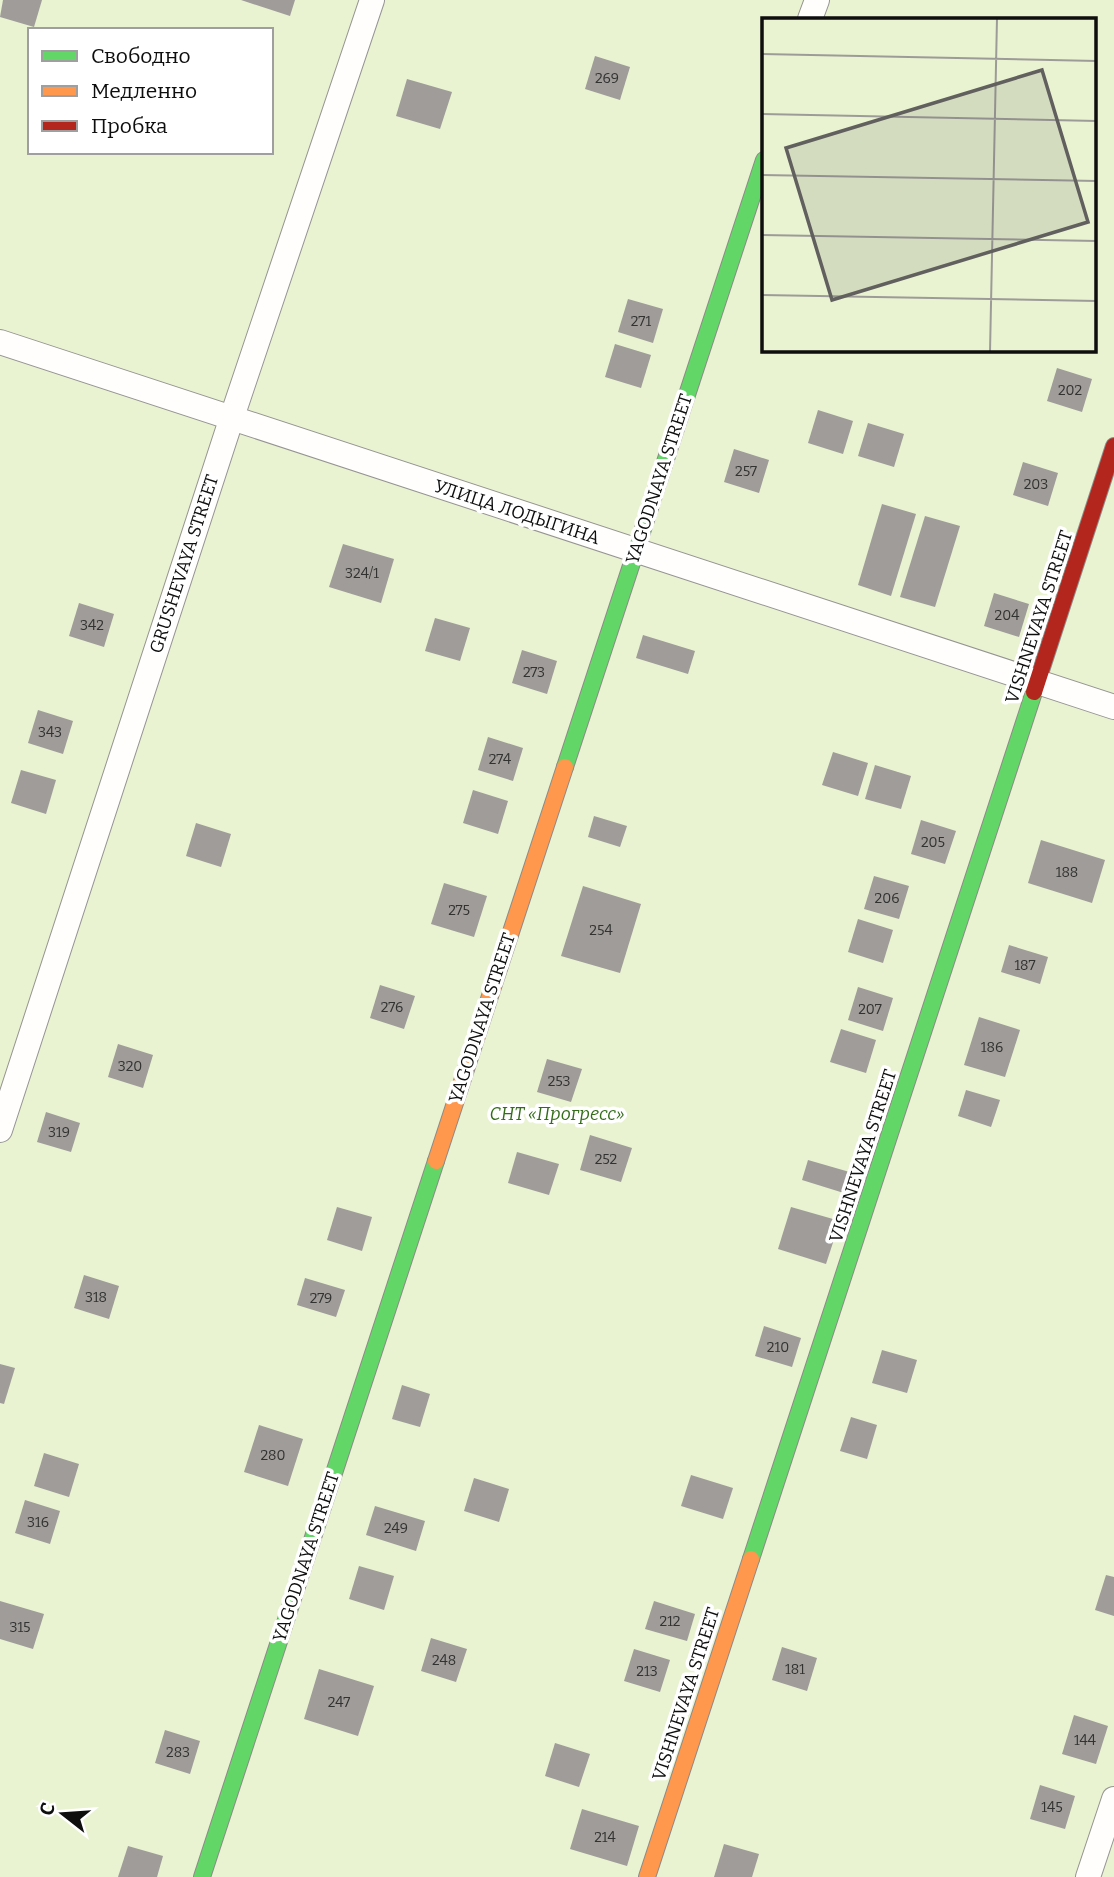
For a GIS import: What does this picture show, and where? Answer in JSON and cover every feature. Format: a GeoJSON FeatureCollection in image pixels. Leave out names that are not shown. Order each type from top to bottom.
{"type":"FeatureCollection","features":[{"type":"Feature","properties":{"kind":"street","name":"GRUSHEVAYA STREET"},"geometry":{"type":"LineString","coordinates":[[0,1130],[232,417],[372,0]]}},
{"type":"Feature","properties":{"kind":"street"},"geometry":{"type":"LineString","coordinates":[[810,18],[817,0]]}},
{"type":"Feature","properties":{"kind":"street","name":"YAGODNAYA STREET"},"geometry":{"type":"LineString","coordinates":[[202,1877],[762,166]]}},
{"type":"Feature","properties":{"kind":"street","name":"УЛИЦА ЛОДЫГИНА"},"geometry":{"type":"LineString","coordinates":[[0,342],[1114,707]]}},
{"type":"Feature","properties":{"kind":"street","name":"VISHNEVAYA STREET"},"geometry":{"type":"LineString","coordinates":[[647,1877],[1114,446]]}},
{"type":"Feature","properties":{"kind":"street"},"geometry":{"type":"LineString","coordinates":[[1088,1877],[1114,1799]]}},
{"type":"Feature","properties":{"kind":"green space","name":"СНТ «Прогресс»"},"geometry":{"type":"Polygon","coordinates":[[[0,0],[1114,0],[1114,1877],[0,1877],[0,0]]]}},
{"type":"Feature","properties":{"kind":"building"},"geometry":{"type":"Polygon","coordinates":[[[3,0],[42,0],[34,27],[0,17],[3,0]]]}},
{"type":"Feature","properties":{"kind":"building"},"geometry":{"type":"Polygon","coordinates":[[[241,0],[295,0],[290,16],[241,0]]]}},
{"type":"Feature","properties":{"kind":"building"},"geometry":{"type":"Polygon","coordinates":[[[595,56],[630,67],[620,100],[585,89],[595,56]]]}},
{"type":"Feature","properties":{"kind":"building"},"geometry":{"type":"Polygon","coordinates":[[[407,79],[452,92],[440,129],[396,116],[407,79]]]}},
{"type":"Feature","properties":{"kind":"building"},"geometry":{"type":"Polygon","coordinates":[[[628,299],[663,309],[653,343],[618,332],[628,299]]]}},
{"type":"Feature","properties":{"kind":"building"},"geometry":{"type":"Polygon","coordinates":[[[615,344],[651,355],[641,388],[605,377],[615,344]]]}},
{"type":"Feature","properties":{"kind":"building"},"geometry":{"type":"Polygon","coordinates":[[[1057,368],[1092,379],[1082,412],[1047,401],[1057,368]]]}},
{"type":"Feature","properties":{"kind":"building"},"geometry":{"type":"Polygon","coordinates":[[[818,410],[853,421],[843,454],[808,443],[818,410]]]}},
{"type":"Feature","properties":{"kind":"building"},"geometry":{"type":"Polygon","coordinates":[[[868,423],[904,434],[894,467],[858,456],[868,423]]]}},
{"type":"Feature","properties":{"kind":"building"},"geometry":{"type":"Polygon","coordinates":[[[734,449],[769,460],[759,493],[724,482],[734,449]]]}},
{"type":"Feature","properties":{"kind":"building"},"geometry":{"type":"Polygon","coordinates":[[[1023,462],[1058,473],[1048,506],[1013,495],[1023,462]]]}},
{"type":"Feature","properties":{"kind":"building"},"geometry":{"type":"Polygon","coordinates":[[[882,504],[916,514],[891,596],[858,585],[882,504]]]}},
{"type":"Feature","properties":{"kind":"building"},"geometry":{"type":"Polygon","coordinates":[[[925,516],[960,526],[935,607],[900,597],[925,516]]]}},
{"type":"Feature","properties":{"kind":"building"},"geometry":{"type":"Polygon","coordinates":[[[343,544],[394,559],[381,603],[329,587],[343,544]]]}},
{"type":"Feature","properties":{"kind":"building"},"geometry":{"type":"Polygon","coordinates":[[[994,593],[1029,604],[1019,637],[984,626],[994,593]]]}},
{"type":"Feature","properties":{"kind":"building"},"geometry":{"type":"Polygon","coordinates":[[[79,603],[114,614],[104,647],[69,636],[79,603]]]}},
{"type":"Feature","properties":{"kind":"building"},"geometry":{"type":"Polygon","coordinates":[[[435,618],[470,628],[460,661],[425,651],[435,618]]]}},
{"type":"Feature","properties":{"kind":"building"},"geometry":{"type":"Polygon","coordinates":[[[643,635],[695,651],[688,674],[636,658],[643,635]]]}},
{"type":"Feature","properties":{"kind":"building"},"geometry":{"type":"Polygon","coordinates":[[[522,650],[557,661],[547,694],[512,683],[522,650]]]}},
{"type":"Feature","properties":{"kind":"building"},"geometry":{"type":"Polygon","coordinates":[[[38,710],[73,721],[63,754],[28,743],[38,710]]]}},
{"type":"Feature","properties":{"kind":"building"},"geometry":{"type":"Polygon","coordinates":[[[488,737],[523,748],[513,781],[478,770],[488,737]]]}},
{"type":"Feature","properties":{"kind":"building"},"geometry":{"type":"Polygon","coordinates":[[[833,752],[868,763],[858,796],[822,785],[833,752]]]}},
{"type":"Feature","properties":{"kind":"building"},"geometry":{"type":"Polygon","coordinates":[[[875,765],[911,776],[901,809],[865,799],[875,765]]]}},
{"type":"Feature","properties":{"kind":"building"},"geometry":{"type":"Polygon","coordinates":[[[21,770],[56,780],[46,814],[11,803],[21,770]]]}},
{"type":"Feature","properties":{"kind":"building"},"geometry":{"type":"Polygon","coordinates":[[[473,790],[508,801],[498,834],[463,823],[473,790]]]}},
{"type":"Feature","properties":{"kind":"building"},"geometry":{"type":"Polygon","coordinates":[[[594,816],[627,826],[620,847],[588,837],[594,816]]]}},
{"type":"Feature","properties":{"kind":"building"},"geometry":{"type":"Polygon","coordinates":[[[921,820],[956,831],[945,864],[911,854],[921,820]]]}},
{"type":"Feature","properties":{"kind":"building"},"geometry":{"type":"Polygon","coordinates":[[[196,823],[231,834],[221,867],[186,856],[196,823]]]}},
{"type":"Feature","properties":{"kind":"building"},"geometry":{"type":"Polygon","coordinates":[[[1041,840],[1105,860],[1092,903],[1028,883],[1041,840]]]}},
{"type":"Feature","properties":{"kind":"building"},"geometry":{"type":"Polygon","coordinates":[[[874,876],[909,886],[899,919],[864,909],[874,876]]]}},
{"type":"Feature","properties":{"kind":"building"},"geometry":{"type":"Polygon","coordinates":[[[444,883],[487,896],[474,937],[431,924],[444,883]]]}},
{"type":"Feature","properties":{"kind":"building"},"geometry":{"type":"Polygon","coordinates":[[[583,886],[641,904],[620,973],[561,956],[583,886]]]}},
{"type":"Feature","properties":{"kind":"building"},"geometry":{"type":"Polygon","coordinates":[[[858,919],[893,930],[883,963],[848,952],[858,919]]]}},
{"type":"Feature","properties":{"kind":"building"},"geometry":{"type":"Polygon","coordinates":[[[1009,945],[1048,957],[1040,984],[1001,972],[1009,945]]]}},
{"type":"Feature","properties":{"kind":"building"},"geometry":{"type":"Polygon","coordinates":[[[380,985],[415,996],[404,1029],[370,1018],[380,985]]]}},
{"type":"Feature","properties":{"kind":"building"},"geometry":{"type":"Polygon","coordinates":[[[858,987],[893,998],[883,1031],[848,1020],[858,987]]]}},
{"type":"Feature","properties":{"kind":"building"},"geometry":{"type":"Polygon","coordinates":[[[979,1017],[1020,1030],[1005,1077],[964,1065],[979,1017]]]}},
{"type":"Feature","properties":{"kind":"building"},"geometry":{"type":"Polygon","coordinates":[[[841,1029],[876,1040],[866,1073],[830,1062],[841,1029]]]}},
{"type":"Feature","properties":{"kind":"building"},"geometry":{"type":"Polygon","coordinates":[[[118,1044],[153,1055],[143,1088],[108,1077],[118,1044]]]}},
{"type":"Feature","properties":{"kind":"building"},"geometry":{"type":"Polygon","coordinates":[[[547,1059],[582,1069],[571,1102],[537,1092],[547,1059]]]}},
{"type":"Feature","properties":{"kind":"building"},"geometry":{"type":"Polygon","coordinates":[[[966,1090],[1000,1100],[991,1127],[958,1116],[966,1090]]]}},
{"type":"Feature","properties":{"kind":"building"},"geometry":{"type":"Polygon","coordinates":[[[46,1112],[80,1123],[71,1152],[37,1142],[46,1112]]]}},
{"type":"Feature","properties":{"kind":"building"},"geometry":{"type":"Polygon","coordinates":[[[590,1135],[632,1148],[621,1182],[580,1170],[590,1135]]]}},
{"type":"Feature","properties":{"kind":"building"},"geometry":{"type":"Polygon","coordinates":[[[517,1152],[559,1164],[549,1195],[508,1183],[517,1152]]]}},
{"type":"Feature","properties":{"kind":"building"},"geometry":{"type":"Polygon","coordinates":[[[808,1160],[853,1173],[847,1194],[802,1180],[808,1160]]]}},
{"type":"Feature","properties":{"kind":"building"},"geometry":{"type":"Polygon","coordinates":[[[337,1207],[372,1217],[362,1251],[327,1240],[337,1207]]]}},
{"type":"Feature","properties":{"kind":"building"},"geometry":{"type":"Polygon","coordinates":[[[791,1207],[840,1221],[826,1264],[778,1249],[791,1207]]]}},
{"type":"Feature","properties":{"kind":"building"},"geometry":{"type":"Polygon","coordinates":[[[84,1275],[119,1286],[109,1319],[74,1308],[84,1275]]]}},
{"type":"Feature","properties":{"kind":"building"},"geometry":{"type":"Polygon","coordinates":[[[305,1278],[345,1290],[336,1317],[297,1305],[305,1278]]]}},
{"type":"Feature","properties":{"kind":"building"},"geometry":{"type":"Polygon","coordinates":[[[764,1326],[801,1338],[792,1367],[755,1356],[764,1326]]]}},
{"type":"Feature","properties":{"kind":"building"},"geometry":{"type":"Polygon","coordinates":[[[882,1350],[917,1360],[907,1393],[872,1383],[882,1350]]]}},
{"type":"Feature","properties":{"kind":"building"},"geometry":{"type":"Polygon","coordinates":[[[0,1364],[15,1368],[4,1404],[0,1403],[0,1364]]]}},
{"type":"Feature","properties":{"kind":"building"},"geometry":{"type":"Polygon","coordinates":[[[402,1385],[430,1394],[420,1427],[392,1419],[402,1385]]]}},
{"type":"Feature","properties":{"kind":"building"},"geometry":{"type":"Polygon","coordinates":[[[851,1417],[877,1425],[867,1459],[840,1451],[851,1417]]]}},
{"type":"Feature","properties":{"kind":"building"},"geometry":{"type":"Polygon","coordinates":[[[259,1425],[303,1439],[288,1486],[244,1472],[259,1425]]]}},
{"type":"Feature","properties":{"kind":"building"},"geometry":{"type":"Polygon","coordinates":[[[44,1453],[79,1464],[69,1497],[34,1486],[44,1453]]]}},
{"type":"Feature","properties":{"kind":"building"},"geometry":{"type":"Polygon","coordinates":[[[691,1475],[733,1488],[723,1519],[681,1506],[691,1475]]]}},
{"type":"Feature","properties":{"kind":"building"},"geometry":{"type":"Polygon","coordinates":[[[474,1478],[509,1489],[499,1522],[464,1511],[474,1478]]]}},
{"type":"Feature","properties":{"kind":"building"},"geometry":{"type":"Polygon","coordinates":[[[25,1500],[60,1511],[50,1544],[15,1533],[25,1500]]]}},
{"type":"Feature","properties":{"kind":"building"},"geometry":{"type":"Polygon","coordinates":[[[375,1506],[425,1521],[416,1551],[366,1535],[375,1506]]]}},
{"type":"Feature","properties":{"kind":"building"},"geometry":{"type":"Polygon","coordinates":[[[359,1566],[394,1576],[384,1610],[349,1599],[359,1566]]]}},
{"type":"Feature","properties":{"kind":"building"},"geometry":{"type":"Polygon","coordinates":[[[1106,1575],[1114,1577],[1114,1616],[1095,1610],[1106,1575]]]}},
{"type":"Feature","properties":{"kind":"building"},"geometry":{"type":"Polygon","coordinates":[[[0,1601],[44,1614],[33,1649],[0,1639],[0,1601]]]}},
{"type":"Feature","properties":{"kind":"building"},"geometry":{"type":"Polygon","coordinates":[[[654,1601],[695,1614],[687,1641],[645,1629],[654,1601]]]}},
{"type":"Feature","properties":{"kind":"building"},"geometry":{"type":"Polygon","coordinates":[[[431,1638],[467,1649],[456,1682],[421,1671],[431,1638]]]}},
{"type":"Feature","properties":{"kind":"building"},"geometry":{"type":"Polygon","coordinates":[[[782,1647],[817,1658],[807,1691],[772,1680],[782,1647]]]}},
{"type":"Feature","properties":{"kind":"building"},"geometry":{"type":"Polygon","coordinates":[[[634,1649],[670,1660],[660,1692],[624,1681],[634,1649]]]}},
{"type":"Feature","properties":{"kind":"building"},"geometry":{"type":"Polygon","coordinates":[[[319,1669],[374,1686],[358,1736],[304,1719],[319,1669]]]}},
{"type":"Feature","properties":{"kind":"building"},"geometry":{"type":"Polygon","coordinates":[[[1074,1715],[1108,1726],[1096,1764],[1062,1754],[1074,1715]]]}},
{"type":"Feature","properties":{"kind":"building"},"geometry":{"type":"Polygon","coordinates":[[[165,1730],[200,1741],[190,1774],[155,1763],[165,1730]]]}},
{"type":"Feature","properties":{"kind":"building"},"geometry":{"type":"Polygon","coordinates":[[[555,1743],[590,1754],[579,1787],[545,1776],[555,1743]]]}},
{"type":"Feature","properties":{"kind":"building"},"geometry":{"type":"Polygon","coordinates":[[[1040,1785],[1075,1796],[1065,1829],[1030,1819],[1040,1785]]]}},
{"type":"Feature","properties":{"kind":"building"},"geometry":{"type":"Polygon","coordinates":[[[582,1809],[639,1826],[627,1866],[570,1849],[582,1809]]]}},
{"type":"Feature","properties":{"kind":"building"},"geometry":{"type":"Polygon","coordinates":[[[724,1844],[759,1854],[752,1877],[714,1877],[724,1844]]]}},
{"type":"Feature","properties":{"kind":"building"},"geometry":{"type":"Polygon","coordinates":[[[128,1846],[163,1856],[157,1877],[118,1877],[128,1846]]]}},
{"type":"Feature","properties":{"kind":"traffic: fast"},"geometry":{"type":"LineString","coordinates":[[565,767],[762,166]]}},
{"type":"Feature","properties":{"kind":"traffic: fast"},"geometry":{"type":"LineString","coordinates":[[751,1559],[1034,692]]}},
{"type":"Feature","properties":{"kind":"traffic: fast"},"geometry":{"type":"LineString","coordinates":[[202,1877],[436,1161]]}},
{"type":"Feature","properties":{"kind":"traffic: slow"},"geometry":{"type":"LineString","coordinates":[[436,1161],[565,767]]}},
{"type":"Feature","properties":{"kind":"traffic: slow"},"geometry":{"type":"LineString","coordinates":[[647,1877],[751,1559]]}},
{"type":"Feature","properties":{"kind":"traffic: jam"},"geometry":{"type":"LineString","coordinates":[[1034,692],[1114,446]]}}]}
